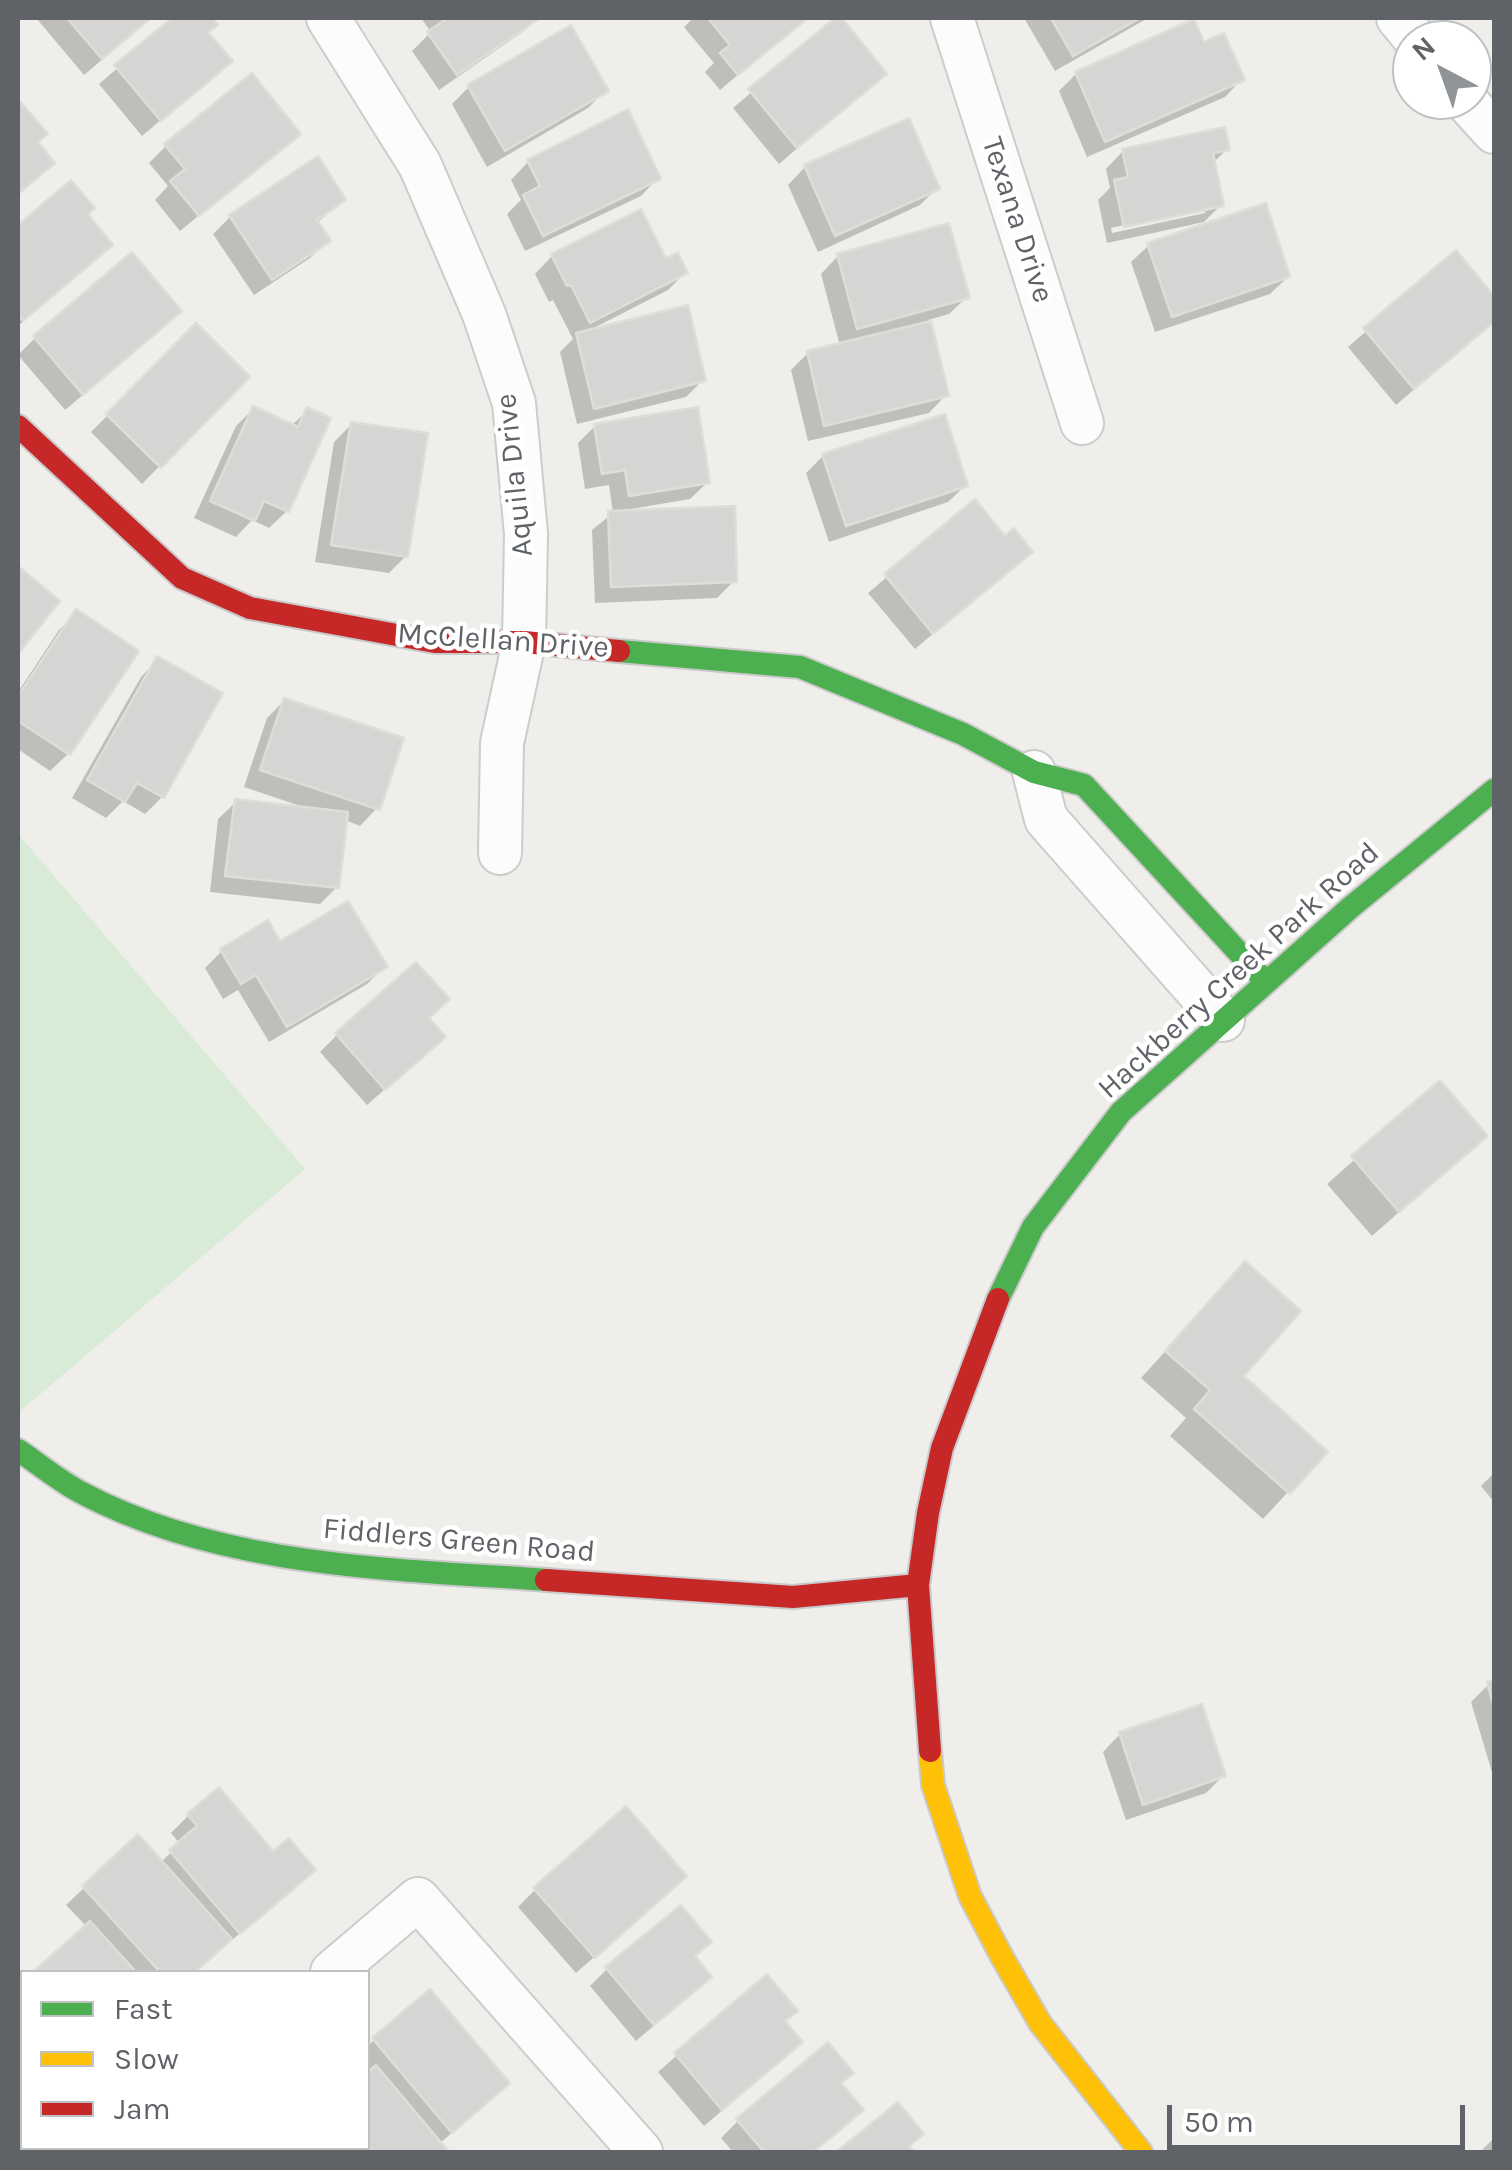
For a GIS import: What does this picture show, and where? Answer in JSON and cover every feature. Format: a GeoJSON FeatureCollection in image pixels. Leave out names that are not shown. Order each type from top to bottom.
{"type":"FeatureCollection","features":[{"type":"Feature","properties":{"kind":"street","name":"Aquila Drive"},"geometry":{"type":"LineString","coordinates":[[328,18],[420,166],[484,314],[514,403],[526,534],[524,642],[502,742],[500,854]]}},
{"type":"Feature","properties":{"kind":"street","name":"Texana Drive"},"geometry":{"type":"LineString","coordinates":[[952,18],[1082,423]]}},
{"type":"Feature","properties":{"kind":"street","name":"McClellan Drive"},"geometry":{"type":"LineString","coordinates":[[18,426],[182,578],[250,608],[435,642],[524,642],[800,668],[964,734],[1034,772],[1084,785],[1266,982]]}},
{"type":"Feature","properties":{"kind":"street"},"geometry":{"type":"LineString","coordinates":[[1034,772],[1046,819],[1224,1020]]}},
{"type":"Feature","properties":{"kind":"street","name":"Hackberry Creek Park Road"},"geometry":{"type":"LineString","coordinates":[[1141,2152],[1040,2023],[970,1896],[933,1786],[918,1585],[942,1448],[994,1307],[1033,1228],[1121,1112],[1351,907],[1494,790]]}},
{"type":"Feature","properties":{"kind":"street"},"geometry":{"type":"LineString","coordinates":[[1073,850],[1113,814]]}},
{"type":"Feature","properties":{"kind":"street","name":"Fiddlers Green Road"},"geometry":{"type":"LineString","coordinates":[[18,1450],[80,1492],[134,1516],[234,1548],[382,1568],[752,1596],[793,1597],[918,1585]]}},
{"type":"Feature","properties":{"kind":"street"},"geometry":{"type":"LineString","coordinates":[[334,1970],[418,1898],[641,2152]]}},
{"type":"Feature","properties":{"kind":"green space"},"geometry":{"type":"Polygon","coordinates":[[[18,834],[305,1169],[18,1413],[18,834]]]}},
{"type":"Feature","properties":{"kind":"building"},"geometry":{"type":"Polygon","coordinates":[[[67,18],[151,18],[102,59],[67,18]]]}},
{"type":"Feature","properties":{"kind":"building"},"geometry":{"type":"Polygon","coordinates":[[[172,18],[212,18],[218,25],[208,32],[233,61],[161,121],[114,65],[172,18]]]}},
{"type":"Feature","properties":{"kind":"building"},"geometry":{"type":"Polygon","coordinates":[[[448,18],[540,18],[457,75],[427,32],[448,18]]]}},
{"type":"Feature","properties":{"kind":"building"},"geometry":{"type":"Polygon","coordinates":[[[708,18],[808,18],[738,75],[720,53],[730,45],[708,18]]]}},
{"type":"Feature","properties":{"kind":"building"},"geometry":{"type":"Polygon","coordinates":[[[835,18],[842,18],[887,74],[797,148],[748,89],[835,18]]]}},
{"type":"Feature","properties":{"kind":"building"},"geometry":{"type":"Polygon","coordinates":[[[1051,18],[1140,18],[1073,56],[1051,18]]]}},
{"type":"Feature","properties":{"kind":"building"},"geometry":{"type":"Polygon","coordinates":[[[1194,19],[1204,42],[1224,33],[1245,80],[1105,142],[1075,72],[1194,19]]]}},
{"type":"Feature","properties":{"kind":"building"},"geometry":{"type":"Polygon","coordinates":[[[571,25],[609,91],[505,151],[467,85],[571,25]]]}},
{"type":"Feature","properties":{"kind":"building"},"geometry":{"type":"Polygon","coordinates":[[[252,73],[301,134],[199,216],[170,181],[185,169],[164,144],[252,73]]]}},
{"type":"Feature","properties":{"kind":"building"},"geometry":{"type":"Polygon","coordinates":[[[18,99],[48,134],[38,142],[55,163],[18,194],[18,99]]]}},
{"type":"Feature","properties":{"kind":"building"},"geometry":{"type":"Polygon","coordinates":[[[628,109],[661,179],[543,236],[523,195],[540,186],[527,160],[628,109]]]}},
{"type":"Feature","properties":{"kind":"building"},"geometry":{"type":"Polygon","coordinates":[[[909,118],[940,189],[835,236],[804,165],[909,118]]]}},
{"type":"Feature","properties":{"kind":"building"},"geometry":{"type":"Polygon","coordinates":[[[1225,127],[1230,150],[1213,153],[1224,206],[1124,227],[1114,180],[1128,177],[1122,149],[1225,127]]]}},
{"type":"Feature","properties":{"kind":"building"},"geometry":{"type":"Polygon","coordinates":[[[318,156],[346,200],[317,220],[331,241],[272,280],[229,215],[318,156]]]}},
{"type":"Feature","properties":{"kind":"building"},"geometry":{"type":"Polygon","coordinates":[[[71,180],[95,208],[88,214],[113,245],[23,321],[18,314],[18,225],[71,180]]]}},
{"type":"Feature","properties":{"kind":"building"},"geometry":{"type":"Polygon","coordinates":[[[1266,203],[1290,277],[1172,317],[1147,243],[1266,203]]]}},
{"type":"Feature","properties":{"kind":"building"},"geometry":{"type":"Polygon","coordinates":[[[641,209],[666,258],[678,253],[688,273],[590,323],[551,254],[641,209]]]}},
{"type":"Feature","properties":{"kind":"building"},"geometry":{"type":"Polygon","coordinates":[[[949,223],[970,298],[857,329],[837,254],[949,223]]]}},
{"type":"Feature","properties":{"kind":"building"},"geometry":{"type":"Polygon","coordinates":[[[1456,250],[1494,296],[1494,322],[1414,389],[1363,328],[1456,250]]]}},
{"type":"Feature","properties":{"kind":"building"},"geometry":{"type":"Polygon","coordinates":[[[132,252],[182,311],[83,395],[33,336],[132,252]]]}},
{"type":"Feature","properties":{"kind":"building"},"geometry":{"type":"Polygon","coordinates":[[[688,305],[706,381],[594,409],[576,333],[688,305]]]}},
{"type":"Feature","properties":{"kind":"building"},"geometry":{"type":"Polygon","coordinates":[[[931,321],[949,396],[824,426],[807,351],[931,321]]]}},
{"type":"Feature","properties":{"kind":"building"},"geometry":{"type":"Polygon","coordinates":[[[196,323],[250,377],[161,468],[106,414],[196,323]]]}},
{"type":"Feature","properties":{"kind":"building"},"geometry":{"type":"Polygon","coordinates":[[[253,406],[298,427],[307,407],[331,418],[289,512],[264,501],[255,521],[210,501],[253,406]]]}},
{"type":"Feature","properties":{"kind":"building"},"geometry":{"type":"Polygon","coordinates":[[[698,407],[710,483],[629,496],[625,470],[602,474],[594,424],[698,407]]]}},
{"type":"Feature","properties":{"kind":"building"},"geometry":{"type":"Polygon","coordinates":[[[945,414],[968,486],[846,526],[822,454],[945,414]]]}},
{"type":"Feature","properties":{"kind":"building"},"geometry":{"type":"Polygon","coordinates":[[[351,422],[428,433],[408,557],[331,545],[351,422]]]}},
{"type":"Feature","properties":{"kind":"building"},"geometry":{"type":"Polygon","coordinates":[[[975,499],[1005,536],[1014,528],[1033,552],[933,634],[884,574],[975,499]]]}},
{"type":"Feature","properties":{"kind":"building"},"geometry":{"type":"Polygon","coordinates":[[[735,506],[737,582],[611,587],[608,511],[735,506]]]}},
{"type":"Feature","properties":{"kind":"building"},"geometry":{"type":"Polygon","coordinates":[[[18,566],[60,601],[18,654],[18,566]]]}},
{"type":"Feature","properties":{"kind":"building"},"geometry":{"type":"Polygon","coordinates":[[[76,609],[139,651],[70,755],[18,721],[18,696],[76,609]]]}},
{"type":"Feature","properties":{"kind":"building"},"geometry":{"type":"Polygon","coordinates":[[[157,656],[223,693],[164,798],[137,783],[125,802],[87,780],[157,656]]]}},
{"type":"Feature","properties":{"kind":"building"},"geometry":{"type":"Polygon","coordinates":[[[284,698],[404,738],[380,810],[260,770],[284,698]]]}},
{"type":"Feature","properties":{"kind":"building"},"geometry":{"type":"Polygon","coordinates":[[[235,799],[348,812],[339,888],[225,876],[235,799]]]}},
{"type":"Feature","properties":{"kind":"building"},"geometry":{"type":"Polygon","coordinates":[[[348,901],[388,967],[287,1027],[256,975],[241,984],[220,949],[268,920],[280,941],[348,901]]]}},
{"type":"Feature","properties":{"kind":"building"},"geometry":{"type":"Polygon","coordinates":[[[416,962],[450,999],[429,1018],[446,1037],[385,1090],[335,1033],[416,962]]]}},
{"type":"Feature","properties":{"kind":"building"},"geometry":{"type":"Polygon","coordinates":[[[1440,1080],[1488,1136],[1399,1212],[1351,1156],[1440,1080]]]}},
{"type":"Feature","properties":{"kind":"building"},"geometry":{"type":"Polygon","coordinates":[[[1245,1261],[1301,1311],[1244,1376],[1328,1452],[1290,1494],[1194,1409],[1210,1390],[1165,1351],[1245,1261]]]}},
{"type":"Feature","properties":{"kind":"building"},"geometry":{"type":"Polygon","coordinates":[[[1494,1680],[1494,1708],[1487,1682],[1494,1680]]]}},
{"type":"Feature","properties":{"kind":"building"},"geometry":{"type":"Polygon","coordinates":[[[1202,1704],[1226,1776],[1143,1805],[1119,1732],[1202,1704]]]}},
{"type":"Feature","properties":{"kind":"building"},"geometry":{"type":"Polygon","coordinates":[[[219,1787],[273,1851],[289,1838],[316,1870],[240,1934],[169,1850],[197,1826],[187,1814],[219,1787]]]}},
{"type":"Feature","properties":{"kind":"building"},"geometry":{"type":"Polygon","coordinates":[[[626,1806],[687,1876],[595,1958],[533,1888],[626,1806]]]}},
{"type":"Feature","properties":{"kind":"building"},"geometry":{"type":"Polygon","coordinates":[[[138,1834],[232,1939],[197,1970],[158,1970],[82,1886],[138,1834]]]}},
{"type":"Feature","properties":{"kind":"building"},"geometry":{"type":"Polygon","coordinates":[[[681,1905],[712,1942],[695,1956],[712,1977],[654,2025],[605,1967],[681,1905]]]}},
{"type":"Feature","properties":{"kind":"building"},"geometry":{"type":"Polygon","coordinates":[[[90,1921],[134,1970],[35,1970],[90,1921]]]}},
{"type":"Feature","properties":{"kind":"building"},"geometry":{"type":"Polygon","coordinates":[[[767,1974],[798,2011],[785,2021],[803,2042],[722,2110],[674,2053],[767,1974]]]}},
{"type":"Feature","properties":{"kind":"building"},"geometry":{"type":"Polygon","coordinates":[[[430,1989],[510,2083],[452,2133],[372,2038],[430,1989]]]}},
{"type":"Feature","properties":{"kind":"building"},"geometry":{"type":"Polygon","coordinates":[[[20,1991],[20,2095],[18,2092],[20,1991]]]}},
{"type":"Feature","properties":{"kind":"building"},"geometry":{"type":"Polygon","coordinates":[[[828,2042],[854,2073],[841,2083],[864,2110],[813,2152],[764,2152],[736,2119],[828,2042]]]}},
{"type":"Feature","properties":{"kind":"building"},"geometry":{"type":"Polygon","coordinates":[[[376,2065],[449,2152],[347,2150],[370,2150],[370,2070],[376,2065]]]}},
{"type":"Feature","properties":{"kind":"building"},"geometry":{"type":"Polygon","coordinates":[[[898,2102],[924,2134],[909,2146],[914,2152],[836,2152],[898,2102]]]}},
{"type":"Feature","properties":{"kind":"building"},"geometry":{"type":"Polygon","coordinates":[[[329,2150],[331,2152],[240,2152],[329,2150]]]}},
{"type":"Feature","properties":{"kind":"traffic: fast"},"geometry":{"type":"LineString","coordinates":[[619,651],[800,667],[963,734],[1034,772],[1084,785],[1266,982]]}},
{"type":"Feature","properties":{"kind":"traffic: fast"},"geometry":{"type":"LineString","coordinates":[[998,1299],[1033,1227],[1121,1112],[1351,907],[1494,790]]}},
{"type":"Feature","properties":{"kind":"traffic: fast"},"geometry":{"type":"LineString","coordinates":[[18,1450],[82,1493],[136,1518],[192,1536],[308,1560],[546,1580]]}},
{"type":"Feature","properties":{"kind":"traffic: slow"},"geometry":{"type":"LineString","coordinates":[[930,1751],[933,1785],[970,1896],[1002,1957],[1040,2023],[1141,2152]]}},
{"type":"Feature","properties":{"kind":"traffic: jam"},"geometry":{"type":"LineString","coordinates":[[18,426],[182,578],[250,608],[435,642],[524,642],[619,651]]}},
{"type":"Feature","properties":{"kind":"traffic: jam"},"geometry":{"type":"LineString","coordinates":[[930,1751],[918,1585],[928,1513],[942,1448],[998,1299]]}},
{"type":"Feature","properties":{"kind":"traffic: jam"},"geometry":{"type":"LineString","coordinates":[[546,1580],[793,1597],[918,1585]]}}]}
